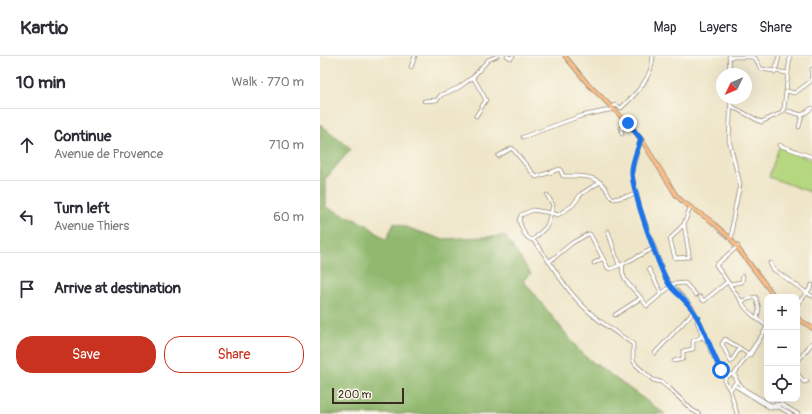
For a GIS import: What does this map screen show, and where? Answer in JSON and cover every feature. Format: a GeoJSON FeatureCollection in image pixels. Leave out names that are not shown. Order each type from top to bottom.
{"type":"FeatureCollection","features":[{"type":"Feature","properties":{"kind":"main road"},"geometry":{"type":"LineString","coordinates":[[565,56],[587,83],[628,123],[641,139],[676,195],[690,208],[711,221],[738,246],[773,294]]}},
{"type":"Feature","properties":{"kind":"main road"},"geometry":{"type":"LineString","coordinates":[[800,320],[812,328]]}},
{"type":"Feature","properties":{"kind":"street"},"geometry":{"type":"LineString","coordinates":[[411,67],[415,56]]}},
{"type":"Feature","properties":{"kind":"street"},"geometry":{"type":"LineString","coordinates":[[424,101],[437,100],[441,95],[458,88],[473,77],[488,60],[497,56]]}},
{"type":"Feature","properties":{"kind":"street"},"geometry":{"type":"LineString","coordinates":[[502,56],[513,56]]}},
{"type":"Feature","properties":{"kind":"street"},"geometry":{"type":"LineString","coordinates":[[523,137],[581,116],[612,108],[615,105],[621,108],[632,98],[646,81],[652,70],[654,56]]}},
{"type":"Feature","properties":{"kind":"street"},"geometry":{"type":"LineString","coordinates":[[730,68],[730,56],[755,58],[761,69],[788,73]]}},
{"type":"Feature","properties":{"kind":"street"},"geometry":{"type":"LineString","coordinates":[[775,72],[779,56]]}},
{"type":"Feature","properties":{"kind":"street"},"geometry":{"type":"LineString","coordinates":[[781,113],[784,108],[790,56]]}},
{"type":"Feature","properties":{"kind":"street"},"geometry":{"type":"LineString","coordinates":[[786,91],[795,93],[812,81],[812,69]]}},
{"type":"Feature","properties":{"kind":"street"},"geometry":{"type":"LineString","coordinates":[[473,77],[486,100],[476,116]]}},
{"type":"Feature","properties":{"kind":"street"},"geometry":{"type":"LineString","coordinates":[[730,238],[740,189],[739,176],[730,146],[731,106],[761,122],[788,111]]}},
{"type":"Feature","properties":{"kind":"street"},"geometry":{"type":"LineString","coordinates":[[784,108],[788,111],[802,115]]}},
{"type":"Feature","properties":{"kind":"street"},"geometry":{"type":"LineString","coordinates":[[798,127],[802,115],[812,108]]}},
{"type":"Feature","properties":{"kind":"street"},"geometry":{"type":"LineString","coordinates":[[622,134],[621,128],[628,123]]}},
{"type":"Feature","properties":{"kind":"street"},"geometry":{"type":"LineString","coordinates":[[641,139],[632,169],[637,194],[649,235],[665,277],[671,287],[684,298],[694,312],[711,352],[721,372],[726,377],[726,384],[732,385],[771,408],[779,407],[791,414]]}},
{"type":"Feature","properties":{"kind":"street"},"geometry":{"type":"LineString","coordinates":[[638,151],[645,145]]}},
{"type":"Feature","properties":{"kind":"street"},"geometry":{"type":"LineString","coordinates":[[779,145],[812,157]]}},
{"type":"Feature","properties":{"kind":"street"},"geometry":{"type":"LineString","coordinates":[[498,156],[512,148],[536,177],[540,177],[560,169],[563,176],[589,176],[600,182],[611,198],[614,199],[637,194]]}},
{"type":"Feature","properties":{"kind":"street"},"geometry":{"type":"LineString","coordinates":[[600,182],[581,194],[573,205],[558,215],[533,210],[520,217],[519,220],[525,235],[529,239],[533,240],[573,295],[592,316],[633,344],[633,360],[636,365],[653,380],[665,385],[692,410],[699,414]]}},
{"type":"Feature","properties":{"kind":"street"},"geometry":{"type":"LineString","coordinates":[[533,240],[547,226],[553,205],[547,195]]}},
{"type":"Feature","properties":{"kind":"street"},"geometry":{"type":"LineString","coordinates":[[684,224],[689,255],[688,257],[677,259],[675,258],[670,239],[684,224],[690,208]]}},
{"type":"Feature","properties":{"kind":"street"},"geometry":{"type":"LineString","coordinates":[[608,231],[621,265],[621,272],[624,278],[647,306],[673,284],[685,284],[696,296]]}},
{"type":"Feature","properties":{"kind":"street"},"geometry":{"type":"LineString","coordinates":[[549,262],[572,243],[588,234],[590,234],[608,268],[610,269],[621,265],[653,248]]}},
{"type":"Feature","properties":{"kind":"street"},"geometry":{"type":"LineString","coordinates":[[738,246],[716,266],[746,310],[764,326]]}},
{"type":"Feature","properties":{"kind":"street"},"geometry":{"type":"LineString","coordinates":[[594,263],[603,258]]}},
{"type":"Feature","properties":{"kind":"street"},"geometry":{"type":"LineString","coordinates":[[770,264],[773,269],[812,296]]}},
{"type":"Feature","properties":{"kind":"street"},"geometry":{"type":"LineString","coordinates":[[649,268],[662,294]]}},
{"type":"Feature","properties":{"kind":"street"},"geometry":{"type":"LineString","coordinates":[[700,298],[704,301],[729,283],[742,282],[743,276]]}},
{"type":"Feature","properties":{"kind":"street"},"geometry":{"type":"LineString","coordinates":[[800,301],[812,285]]}},
{"type":"Feature","properties":{"kind":"street"},"geometry":{"type":"LineString","coordinates":[[741,301],[756,297],[759,309],[758,319]]}},
{"type":"Feature","properties":{"kind":"street"},"geometry":{"type":"LineString","coordinates":[[615,315],[641,298]]}},
{"type":"Feature","properties":{"kind":"street"},"geometry":{"type":"LineString","coordinates":[[655,353],[673,336],[694,312]]}},
{"type":"Feature","properties":{"kind":"street"},"geometry":{"type":"LineString","coordinates":[[726,377],[736,372],[765,330]]}},
{"type":"Feature","properties":{"kind":"street"},"geometry":{"type":"LineString","coordinates":[[674,361],[683,359],[683,351],[693,349],[693,341],[700,338],[703,334]]}},
{"type":"Feature","properties":{"kind":"street"},"geometry":{"type":"LineString","coordinates":[[740,348],[731,362],[722,344],[725,339],[740,348],[749,354]]}},
{"type":"Feature","properties":{"kind":"street"},"geometry":{"type":"LineString","coordinates":[[800,359],[810,348],[812,343]]}},
{"type":"Feature","properties":{"kind":"street"},"geometry":{"type":"LineString","coordinates":[[736,372],[736,378],[730,390],[737,414]]}},
{"type":"Feature","properties":{"kind":"street"},"geometry":{"type":"LineString","coordinates":[[732,374],[745,390],[771,405],[781,404],[798,414]]}},
{"type":"Feature","properties":{"kind":"street"},"geometry":{"type":"LineString","coordinates":[[800,377],[804,382],[807,381]]}},
{"type":"Feature","properties":{"kind":"green space"},"geometry":{"type":"Polygon","coordinates":[[[320,124],[351,149],[326,178],[326,207],[367,225],[386,240],[394,223],[441,239],[505,236],[531,274],[523,280],[583,355],[665,414],[320,414],[320,124]]]}},
{"type":"Feature","properties":{"kind":"green space"},"geometry":{"type":"Polygon","coordinates":[[[779,147],[812,160],[812,187],[810,192],[769,177],[779,147]]]}},
{"type":"Feature","properties":{"kind":"route"},"geometry":{"type":"LineString","coordinates":[[628,123],[641,139],[632,169],[632,176],[640,209],[649,235],[665,277],[671,287],[684,298],[694,311],[711,352],[721,370]]}}]}
